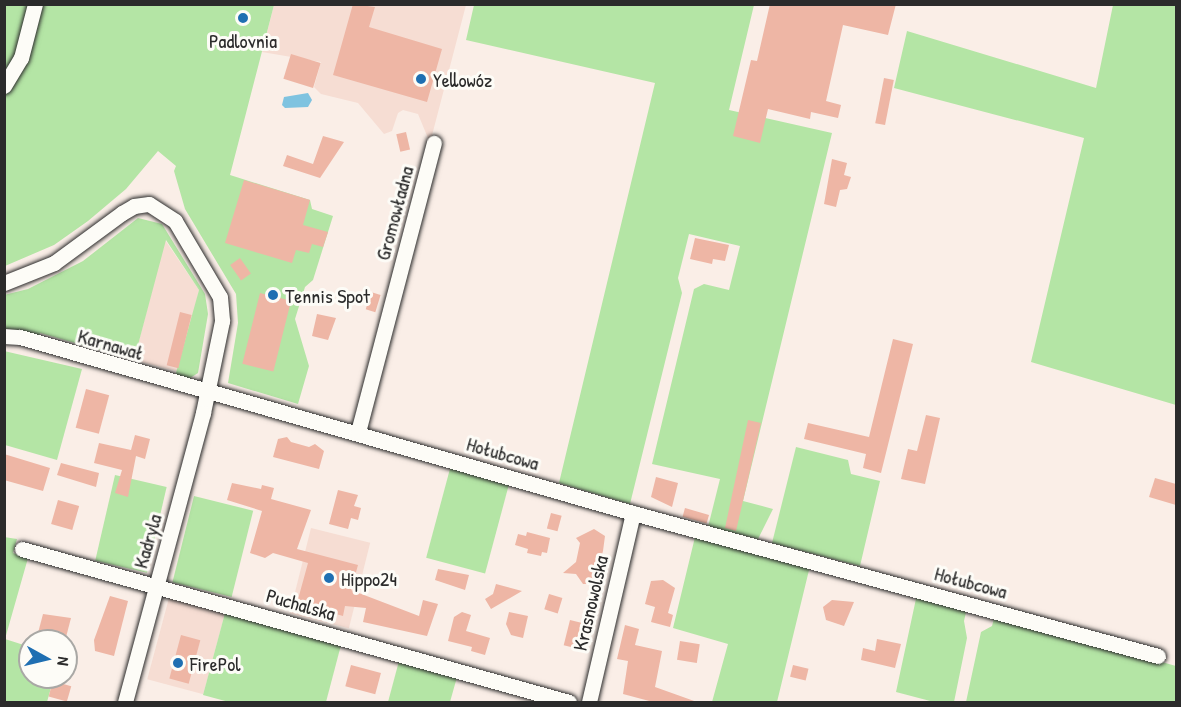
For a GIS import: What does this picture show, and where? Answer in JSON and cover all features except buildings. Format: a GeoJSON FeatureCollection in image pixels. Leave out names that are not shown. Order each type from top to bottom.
{"type":"FeatureCollection","features":[{"type":"Feature","properties":{"kind":"street"},"geometry":{"type":"LineString","coordinates":[[4,86],[21,58],[35,4]]}},
{"type":"Feature","properties":{"kind":"street","name":"Gromowładna"},"geometry":{"type":"LineString","coordinates":[[358,432],[434,143]]}},
{"type":"Feature","properties":{"kind":"street"},"geometry":{"type":"LineString","coordinates":[[4,283],[54,263],[134,206],[159,207],[175,221],[219,297],[222,321],[206,390]]}},
{"type":"Feature","properties":{"kind":"street","name":"Karnawał"},"geometry":{"type":"LineString","coordinates":[[4,336],[20,337],[206,390]]}},
{"type":"Feature","properties":{"kind":"street","name":"Hołubcowa"},"geometry":{"type":"LineString","coordinates":[[206,390],[633,513],[1158,656]]}},
{"type":"Feature","properties":{"kind":"street","name":"Kadryla"},"geometry":{"type":"LineString","coordinates":[[125,702],[206,390]]}},
{"type":"Feature","properties":{"kind":"street","name":"Krasnowolska"},"geometry":{"type":"LineString","coordinates":[[589,702],[633,513]]}},
{"type":"Feature","properties":{"kind":"street","name":"Puchalska"},"geometry":{"type":"LineString","coordinates":[[22,549],[569,702]]}},
{"type":"Feature","properties":{"kind":"shaded area"},"geometry":{"type":"Polygon","coordinates":[[[274,5],[466,5],[430,143],[418,114],[403,110],[398,113],[392,131],[384,134],[358,103],[321,94],[314,87],[321,62],[262,52],[274,5]]]}},
{"type":"Feature","properties":{"kind":"shaded area"},"geometry":{"type":"Polygon","coordinates":[[[165,240],[199,290],[180,372],[134,360],[165,240]]]}},
{"type":"Feature","properties":{"kind":"shaded area","name":"Hippo24"},"geometry":{"type":"Polygon","coordinates":[[[311,528],[370,543],[349,628],[290,613],[311,528]]]}},
{"type":"Feature","properties":{"kind":"shaded area"},"geometry":{"type":"Polygon","coordinates":[[[169,598],[225,613],[203,694],[147,679],[169,598]]]}},
{"type":"Feature","properties":{"kind":"green space"},"geometry":{"type":"Polygon","coordinates":[[[5,5],[31,5],[18,50],[5,78],[5,5]]]}},
{"type":"Feature","properties":{"kind":"green space"},"geometry":{"type":"Polygon","coordinates":[[[42,5],[274,5],[230,175],[310,200],[312,209],[333,216],[313,280],[305,287],[295,319],[309,366],[298,404],[228,383],[238,323],[236,294],[185,209],[174,171],[176,166],[158,151],[126,189],[88,221],[54,245],[5,266],[5,96],[23,68],[42,5]]]}},
{"type":"Feature","properties":{"kind":"green space"},"geometry":{"type":"Polygon","coordinates":[[[474,5],[754,5],[729,110],[832,133],[743,501],[773,509],[758,539],[708,527],[720,479],[652,464],[694,289],[704,284],[729,290],[740,246],[689,234],[678,278],[682,293],[630,504],[559,483],[655,83],[466,40],[474,5]]]}},
{"type":"Feature","properties":{"kind":"green space"},"geometry":{"type":"Polygon","coordinates":[[[1113,5],[1176,5],[1176,405],[1031,362],[1084,138],[894,88],[907,31],[1096,88],[1113,5]]]}},
{"type":"Feature","properties":{"kind":"green space"},"geometry":{"type":"Polygon","coordinates":[[[138,218],[162,224],[205,294],[208,314],[198,373],[187,380],[174,380],[199,290],[166,240],[134,360],[40,333],[39,340],[5,332],[4,295],[28,289],[83,261],[138,218]]]}},
{"type":"Feature","properties":{"kind":"green space"},"geometry":{"type":"Polygon","coordinates":[[[4,351],[82,369],[57,460],[5,445],[4,351]]]}},
{"type":"Feature","properties":{"kind":"green space"},"geometry":{"type":"Polygon","coordinates":[[[796,447],[848,460],[851,474],[880,481],[860,566],[772,543],[796,447]]]}},
{"type":"Feature","properties":{"kind":"green space"},"geometry":{"type":"Polygon","coordinates":[[[451,465],[510,481],[485,574],[426,558],[451,465]]]}},
{"type":"Feature","properties":{"kind":"green space"},"geometry":{"type":"Polygon","coordinates":[[[115,475],[167,487],[147,573],[95,561],[115,475]]]}},
{"type":"Feature","properties":{"kind":"green space"},"geometry":{"type":"Polygon","coordinates":[[[194,496],[253,511],[232,597],[172,582],[194,496]]]}},
{"type":"Feature","properties":{"kind":"green space"},"geometry":{"type":"Polygon","coordinates":[[[4,537],[17,539],[13,553],[28,558],[5,639],[18,643],[18,689],[51,689],[47,702],[5,702],[4,537]]]}},
{"type":"Feature","properties":{"kind":"green space"},"geometry":{"type":"Polygon","coordinates":[[[695,537],[810,566],[777,702],[712,702],[728,644],[673,628],[695,537]]]}},
{"type":"Feature","properties":{"kind":"green space"},"geometry":{"type":"Polygon","coordinates":[[[917,594],[967,608],[964,621],[967,638],[954,702],[934,702],[896,692],[917,594]]]}},
{"type":"Feature","properties":{"kind":"green space"},"geometry":{"type":"Polygon","coordinates":[[[225,613],[341,645],[326,702],[229,702],[203,695],[225,613]]]}},
{"type":"Feature","properties":{"kind":"green space"},"geometry":{"type":"Polygon","coordinates":[[[995,615],[1176,666],[1176,702],[966,702],[981,632],[992,626],[995,615]]]}},
{"type":"Feature","properties":{"kind":"green space"},"geometry":{"type":"Polygon","coordinates":[[[399,661],[457,677],[450,702],[388,702],[399,661]]]}},
{"type":"Feature","properties":{"kind":"water"},"geometry":{"type":"Polygon","coordinates":[[[308,93],[312,100],[308,107],[285,108],[282,105],[284,97],[308,93]]]}},
{"type":"Feature","properties":{"kind":"place","name":"Padlovnia"},"geometry":{"type":"Point","coordinates":[243,18]}},
{"type":"Feature","properties":{"kind":"place","name":"Yellowóz"},"geometry":{"type":"Point","coordinates":[421,79]}},
{"type":"Feature","properties":{"kind":"place","name":"Tennis Spot"},"geometry":{"type":"Point","coordinates":[273,295]}},
{"type":"Feature","properties":{"kind":"place","name":"Hippo24"},"geometry":{"type":"Point","coordinates":[329,578]}},
{"type":"Feature","properties":{"kind":"place","name":"FirePol"},"geometry":{"type":"Point","coordinates":[178,663]}}]}
